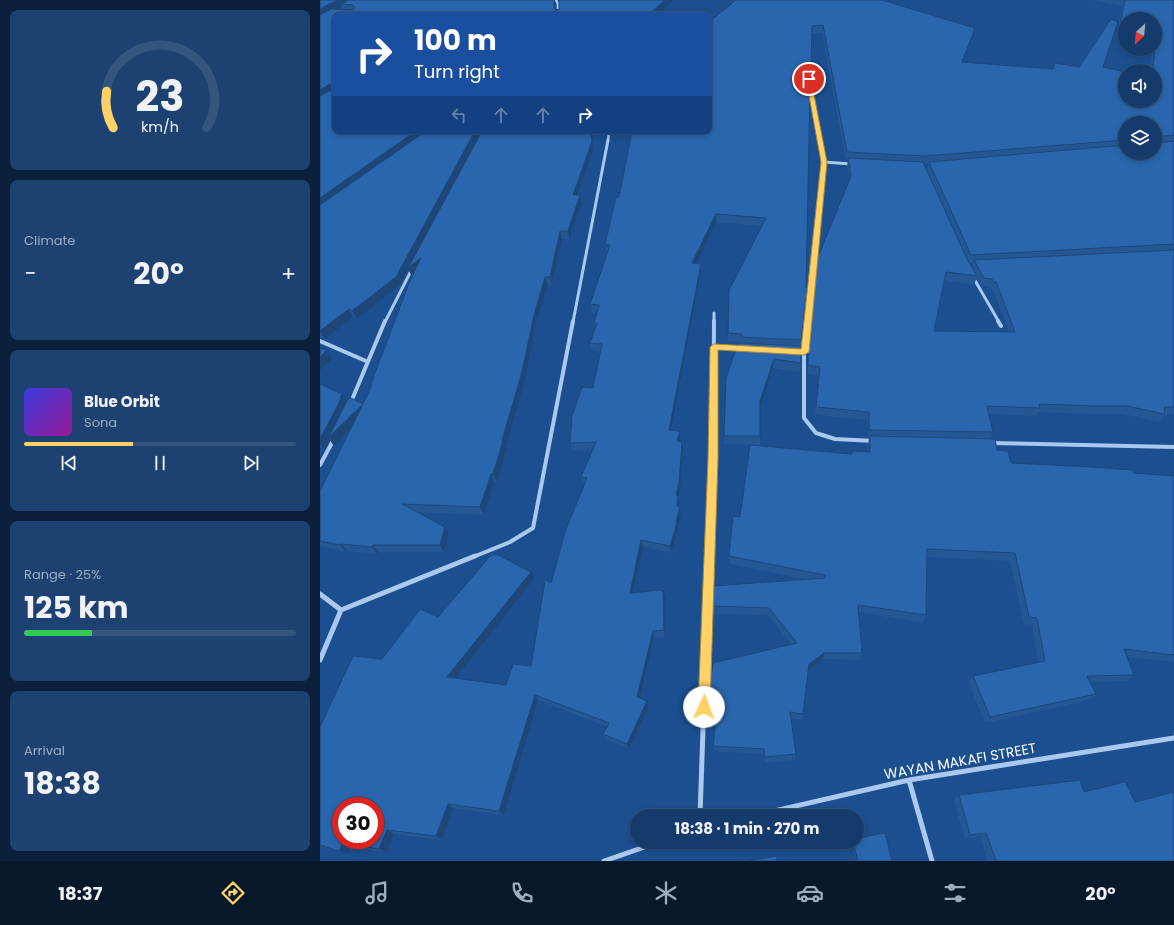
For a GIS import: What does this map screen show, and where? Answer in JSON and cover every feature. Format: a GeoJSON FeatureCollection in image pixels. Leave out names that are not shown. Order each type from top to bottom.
{"type":"FeatureCollection","features":[{"type":"Feature","properties":{"kind":"street"},"geometry":{"type":"LineString","coordinates":[[556,0],[558,4],[558,12]]}},
{"type":"Feature","properties":{"kind":"street"},"geometry":{"type":"LineString","coordinates":[[809,79],[824,162],[804,352],[804,418],[816,433],[835,439],[877,441]]}},
{"type":"Feature","properties":{"kind":"street"},"geometry":{"type":"LineString","coordinates":[[320,660],[341,610],[510,542],[533,528],[604,165],[609,134]]}},
{"type":"Feature","properties":{"kind":"street"},"geometry":{"type":"LineString","coordinates":[[824,162],[854,164]]}},
{"type":"Feature","properties":{"kind":"street"},"geometry":{"type":"LineString","coordinates":[[350,408],[366,361],[412,268]]}},
{"type":"Feature","properties":{"kind":"street"},"geometry":{"type":"LineString","coordinates":[[970,273],[1001,326]]}},
{"type":"Feature","properties":{"kind":"street"},"geometry":{"type":"LineString","coordinates":[[700,809],[713,459],[714,313]]}},
{"type":"Feature","properties":{"kind":"street"},"geometry":{"type":"LineString","coordinates":[[320,341],[366,361]]}},
{"type":"Feature","properties":{"kind":"street"},"geometry":{"type":"LineString","coordinates":[[714,347],[744,348]]}},
{"type":"Feature","properties":{"kind":"street"},"geometry":{"type":"LineString","coordinates":[[797,351],[804,352]]}},
{"type":"Feature","properties":{"kind":"street"},"geometry":{"type":"LineString","coordinates":[[320,465],[337,433]]}},
{"type":"Feature","properties":{"kind":"street"},"geometry":{"type":"LineString","coordinates":[[986,443],[1174,447]]}},
{"type":"Feature","properties":{"kind":"street"},"geometry":{"type":"LineString","coordinates":[[320,594],[341,610]]}},
{"type":"Feature","properties":{"kind":"street","name":"WAYAN MAKAFI STREET"},"geometry":{"type":"LineString","coordinates":[[783,809],[909,780],[1174,738]]}},
{"type":"Feature","properties":{"kind":"street"},"geometry":{"type":"LineString","coordinates":[[909,780],[932,861]]}},
{"type":"Feature","properties":{"kind":"street"},"geometry":{"type":"LineString","coordinates":[[604,861],[639,849]]}},
{"type":"Feature","properties":{"kind":"building"},"geometry":{"type":"Polygon","coordinates":[[[320,0],[338,0],[320,9],[320,0]]]}},
{"type":"Feature","properties":{"kind":"building"},"geometry":{"type":"Polygon","coordinates":[[[349,0],[554,0],[554,8],[556,10],[559,9],[559,0],[665,0],[651,12],[332,12],[332,84],[330,84],[320,90],[320,15],[331,9],[353,10],[355,8],[353,5],[341,4],[349,0]]]}},
{"type":"Feature","properties":{"kind":"building"},"geometry":{"type":"Polygon","coordinates":[[[736,0],[882,0],[975,28],[962,62],[1053,69],[1055,63],[1079,67],[1111,19],[1118,22],[1103,67],[1118,70],[1118,108],[1162,108],[1162,64],[1154,64],[1154,56],[1162,56],[1162,12],[1123,12],[1125,0],[1174,0],[1174,135],[1162,136],[1162,116],[1118,116],[1118,141],[925,156],[847,152],[823,25],[812,26],[811,69],[808,69],[807,71],[810,90],[806,288],[808,282],[801,340],[741,337],[742,334],[728,333],[729,290],[766,218],[716,214],[692,263],[701,264],[669,430],[680,431],[677,441],[682,442],[679,483],[676,495],[678,495],[677,506],[680,507],[677,523],[670,546],[641,540],[630,593],[663,590],[664,630],[653,631],[637,697],[647,701],[627,744],[603,734],[609,723],[535,695],[499,811],[448,804],[436,836],[387,830],[384,837],[384,797],[332,797],[332,849],[320,845],[320,727],[353,656],[382,659],[420,609],[438,617],[491,555],[498,555],[531,572],[447,677],[506,685],[513,664],[531,666],[545,580],[551,583],[566,529],[587,478],[581,477],[596,442],[570,443],[572,416],[582,387],[593,388],[602,344],[590,343],[597,323],[594,323],[599,305],[590,304],[610,245],[605,245],[616,197],[619,197],[631,134],[712,134],[712,20],[736,0]]]}},
{"type":"Feature","properties":{"kind":"building"},"geometry":{"type":"Polygon","coordinates":[[[332,90],[332,134],[412,134],[320,198],[320,96],[332,90]]]}},
{"type":"Feature","properties":{"kind":"building"},"geometry":{"type":"Polygon","coordinates":[[[422,134],[473,134],[396,277],[352,311],[349,309],[320,331],[320,205],[422,134]]]}},
{"type":"Feature","properties":{"kind":"building"},"geometry":{"type":"Polygon","coordinates":[[[480,134],[591,134],[592,141],[573,195],[580,195],[568,231],[560,231],[550,277],[545,277],[534,315],[522,372],[503,441],[493,474],[491,474],[480,507],[402,504],[445,527],[440,545],[373,545],[372,547],[340,545],[320,541],[320,491],[372,385],[371,384],[409,283],[421,258],[408,268],[480,134]]]}},
{"type":"Feature","properties":{"kind":"building"},"geometry":{"type":"Polygon","coordinates":[[[1174,141],[1174,244],[971,255],[929,162],[1118,146],[1118,160],[1162,160],[1162,143],[1174,141]]]}},
{"type":"Feature","properties":{"kind":"building"},"geometry":{"type":"Polygon","coordinates":[[[848,158],[923,162],[967,259],[977,276],[946,272],[934,331],[1015,332],[996,282],[993,282],[992,279],[984,278],[974,260],[1174,250],[1174,407],[1164,407],[1165,414],[1127,406],[1039,404],[1040,408],[987,406],[993,432],[869,430],[869,412],[816,407],[820,367],[808,365],[808,344],[816,262],[851,176],[848,158]]]}},
{"type":"Feature","properties":{"kind":"building"},"geometry":{"type":"Polygon","coordinates":[[[738,343],[801,346],[801,363],[774,359],[760,401],[760,436],[724,436],[726,378],[738,343]]]}},
{"type":"Feature","properties":{"kind":"building"},"geometry":{"type":"Polygon","coordinates":[[[320,348],[327,350],[320,357],[320,348]]]}},
{"type":"Feature","properties":{"kind":"building"},"geometry":{"type":"Polygon","coordinates":[[[320,384],[342,394],[338,405],[320,439],[320,384]]]}},
{"type":"Feature","properties":{"kind":"building"},"geometry":{"type":"Polygon","coordinates":[[[349,397],[363,404],[328,438],[349,397]]]}},
{"type":"Feature","properties":{"kind":"building"},"geometry":{"type":"Polygon","coordinates":[[[870,436],[995,439],[997,450],[1008,451],[1011,463],[1133,470],[1134,473],[1174,476],[1174,655],[1124,649],[1134,675],[1087,676],[1096,694],[990,717],[973,676],[1045,661],[1037,618],[1029,617],[1015,553],[927,549],[926,615],[858,605],[862,653],[824,653],[809,664],[803,714],[790,712],[796,754],[765,757],[764,749],[713,746],[717,709],[707,708],[713,663],[797,643],[769,608],[712,606],[713,586],[825,578],[825,575],[729,556],[733,516],[740,517],[750,445],[852,454],[852,451],[870,452],[870,436]]]}},
{"type":"Feature","properties":{"kind":"building"},"geometry":{"type":"Polygon","coordinates":[[[1080,780],[1084,792],[1125,782],[1135,802],[1174,792],[1174,861],[996,861],[986,833],[970,835],[959,795],[1080,780]]]}},
{"type":"Feature","properties":{"kind":"building"},"geometry":{"type":"Polygon","coordinates":[[[885,833],[892,861],[858,861],[855,849],[864,849],[864,837],[885,833]]]}},
{"type":"Feature","properties":{"kind":"building"},"geometry":{"type":"Polygon","coordinates":[[[777,856],[777,861],[747,861],[777,856]]]}},
{"type":"Feature","properties":{"kind":"route"},"geometry":{"type":"LineString","coordinates":[[704,707],[713,459],[714,347],[804,352],[824,162],[809,79]]}}]}
